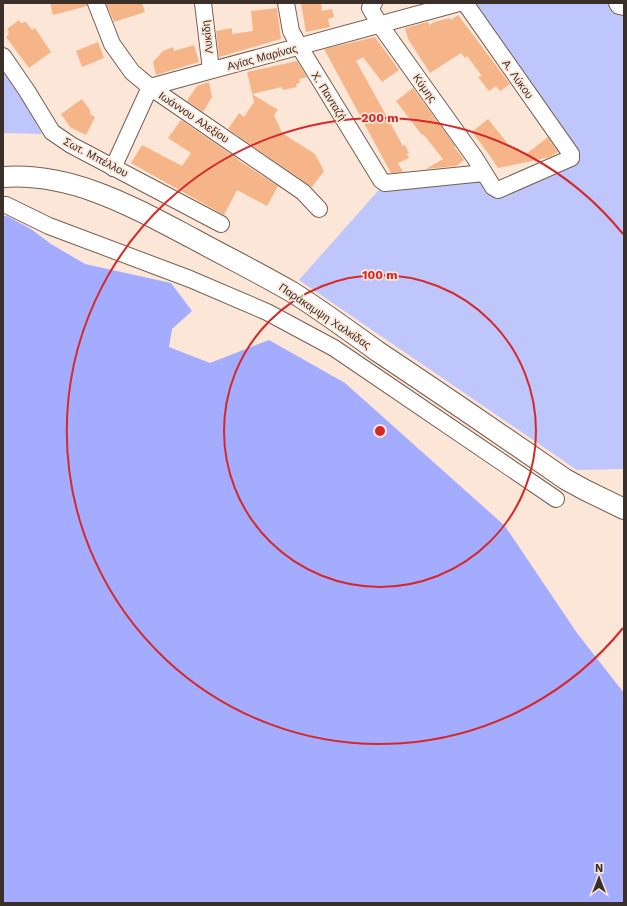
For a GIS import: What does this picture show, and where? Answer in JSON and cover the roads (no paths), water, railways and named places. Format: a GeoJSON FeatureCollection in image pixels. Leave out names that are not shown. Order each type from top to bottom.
{"type":"FeatureCollection","features":[{"type":"Feature","properties":{"kind":"main road","name":"Παράκαμψη Χαλκίδας"},"geometry":{"type":"LineString","coordinates":[[3,177],[27,176],[53,179],[99,193],[155,219],[237,262],[292,293],[566,479],[585,490],[624,508]]}},
{"type":"Feature","properties":{"kind":"street","name":"Ιωάννου Αλεξίου"},"geometry":{"type":"LineString","coordinates":[[96,3],[112,44],[132,72],[150,87],[303,192],[319,209]]}},
{"type":"Feature","properties":{"kind":"street","name":"Λυκίδη"},"geometry":{"type":"LineString","coordinates":[[204,3],[211,70]]}},
{"type":"Feature","properties":{"kind":"street","name":"Χ. Πανταζή"},"geometry":{"type":"LineString","coordinates":[[286,3],[292,31],[299,46],[381,180],[386,183],[484,173]]}},
{"type":"Feature","properties":{"kind":"street","name":"Κύμης"},"geometry":{"type":"LineString","coordinates":[[374,3],[370,8],[380,25],[471,152],[493,187],[498,190],[571,158],[571,154]]}},
{"type":"Feature","properties":{"kind":"street","name":"Αγίας Μαρίνας"},"geometry":{"type":"LineString","coordinates":[[150,87],[459,3]]}},
{"type":"Feature","properties":{"kind":"street","name":"Α. Λύκου"},"geometry":{"type":"LineString","coordinates":[[465,3],[571,154]]}},
{"type":"Feature","properties":{"kind":"street"},"geometry":{"type":"LineString","coordinates":[[617,3],[619,6],[624,7]]}},
{"type":"Feature","properties":{"kind":"street","name":"Σωτ. Μπέλλου"},"geometry":{"type":"LineString","coordinates":[[3,56],[27,91],[52,132],[71,145],[113,168],[221,224]]}},
{"type":"Feature","properties":{"kind":"street"},"geometry":{"type":"LineString","coordinates":[[113,168],[150,87]]}},
{"type":"Feature","properties":{"kind":"street"},"geometry":{"type":"LineString","coordinates":[[3,205],[6,205],[49,226],[190,279],[267,312],[334,348],[556,499]]}}]}
